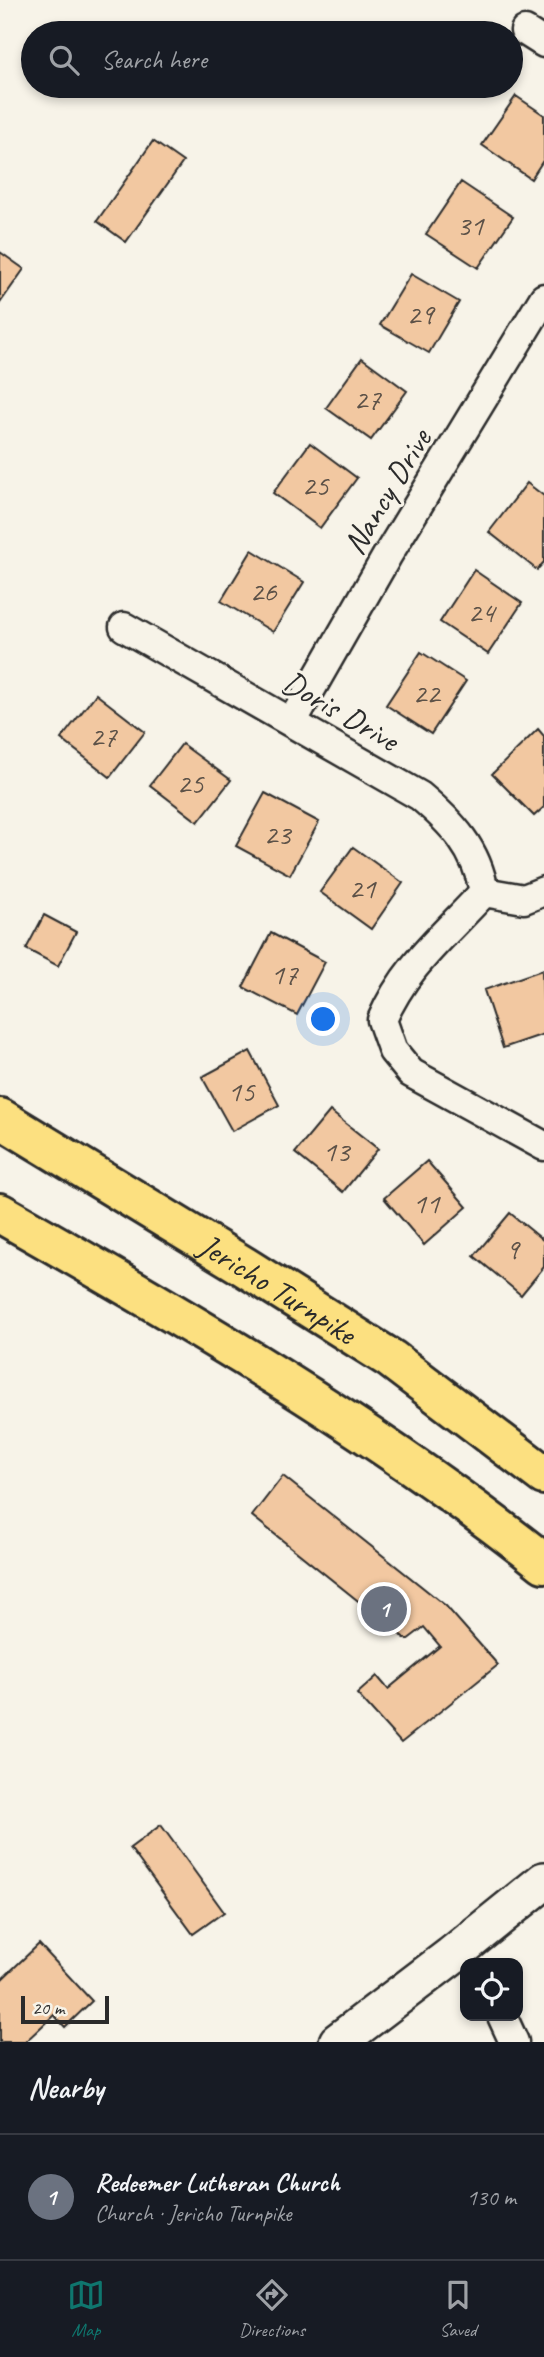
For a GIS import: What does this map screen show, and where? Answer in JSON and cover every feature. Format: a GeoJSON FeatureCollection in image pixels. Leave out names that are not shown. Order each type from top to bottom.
{"type":"FeatureCollection","features":[{"type":"Feature","properties":{"kind":"main road","name":"Jericho Turnpike"},"geometry":{"type":"LineString","coordinates":[[0,1118],[151,1208],[391,1359],[544,1475]]}},
{"type":"Feature","properties":{"kind":"main road"},"geometry":{"type":"LineString","coordinates":[[0,1213],[160,1305],[326,1406],[488,1519],[544,1563]]}},
{"type":"Feature","properties":{"kind":"street","name":"Nancy Drive"},"geometry":{"type":"LineString","coordinates":[[292,722],[387,556],[544,298]]}},
{"type":"Feature","properties":{"kind":"street","name":"Doris Drive"},"geometry":{"type":"LineString","coordinates":[[124,627],[420,796],[445,818],[474,856],[484,892]]}},
{"type":"Feature","properties":{"kind":"street"},"geometry":{"type":"LineString","coordinates":[[544,891],[524,899],[484,892],[431,945],[393,994],[382,1020],[393,1051],[411,1073],[544,1146]]}},
{"type":"Feature","properties":{"kind":"street"},"geometry":{"type":"LineString","coordinates":[[338,2042],[458,1964],[544,1881]]}},
{"type":"Feature","properties":{"kind":"street"},"geometry":{"type":"LineString","coordinates":[[504,2021],[514,2042]]}},
{"type":"Feature","properties":{"kind":"building"},"geometry":{"type":"Polygon","coordinates":[[[515,98],[519,98],[544,115],[544,159],[531,179],[482,145],[515,98]]]}},
{"type":"Feature","properties":{"kind":"building"},"geometry":{"type":"Polygon","coordinates":[[[153,141],[183,162],[126,242],[97,221],[153,141]]]}},
{"type":"Feature","properties":{"kind":"building"},"geometry":{"type":"Polygon","coordinates":[[[461,182],[513,217],[478,268],[426,234],[461,182]]]}},
{"type":"Feature","properties":{"kind":"building"},"geometry":{"type":"Polygon","coordinates":[[[0,252],[24,269],[0,303],[0,252]]]}},
{"type":"Feature","properties":{"kind":"building"},"geometry":{"type":"Polygon","coordinates":[[[411,274],[459,302],[429,353],[380,325],[411,274]]]}},
{"type":"Feature","properties":{"kind":"building"},"geometry":{"type":"Polygon","coordinates":[[[362,358],[407,391],[371,440],[326,408],[362,358]]]}},
{"type":"Feature","properties":{"kind":"building"},"geometry":{"type":"Polygon","coordinates":[[[310,443],[357,478],[320,528],[273,493],[310,443]]]}},
{"type":"Feature","properties":{"kind":"building"},"geometry":{"type":"Polygon","coordinates":[[[527,483],[544,496],[544,562],[537,570],[489,532],[527,483]]]}},
{"type":"Feature","properties":{"kind":"building"},"geometry":{"type":"Polygon","coordinates":[[[252,550],[304,582],[273,632],[221,601],[252,550]]]}},
{"type":"Feature","properties":{"kind":"building"},"geometry":{"type":"Polygon","coordinates":[[[474,570],[522,603],[488,654],[440,622],[474,570]]]}},
{"type":"Feature","properties":{"kind":"building"},"geometry":{"type":"Polygon","coordinates":[[[421,652],[466,681],[431,734],[386,705],[421,652]]]}},
{"type":"Feature","properties":{"kind":"building"},"geometry":{"type":"Polygon","coordinates":[[[96,694],[145,732],[110,777],[61,739],[96,694]]]}},
{"type":"Feature","properties":{"kind":"building"},"geometry":{"type":"Polygon","coordinates":[[[538,729],[544,736],[544,807],[534,816],[492,774],[538,729]]]}},
{"type":"Feature","properties":{"kind":"building"},"geometry":{"type":"Polygon","coordinates":[[[182,744],[231,780],[198,822],[150,785],[182,744]]]}},
{"type":"Feature","properties":{"kind":"building"},"geometry":{"type":"Polygon","coordinates":[[[265,793],[319,822],[290,875],[236,846],[265,793]]]}},
{"type":"Feature","properties":{"kind":"building"},"geometry":{"type":"Polygon","coordinates":[[[353,847],[403,883],[371,929],[320,892],[353,847]]]}},
{"type":"Feature","properties":{"kind":"building"},"geometry":{"type":"Polygon","coordinates":[[[44,915],[76,932],[58,966],[26,949],[44,915]]]}},
{"type":"Feature","properties":{"kind":"building"},"geometry":{"type":"Polygon","coordinates":[[[271,933],[325,962],[297,1015],[243,987],[271,933]]]}},
{"type":"Feature","properties":{"kind":"building"},"geometry":{"type":"Polygon","coordinates":[[[542,970],[544,1034],[503,1048],[484,990],[542,970]]]}},
{"type":"Feature","properties":{"kind":"building"},"geometry":{"type":"Polygon","coordinates":[[[250,1051],[279,1105],[232,1131],[202,1077],[250,1051]]]}},
{"type":"Feature","properties":{"kind":"building"},"geometry":{"type":"Polygon","coordinates":[[[330,1111],[378,1149],[343,1192],[295,1153],[330,1111]]]}},
{"type":"Feature","properties":{"kind":"building"},"geometry":{"type":"Polygon","coordinates":[[[427,1161],[467,1207],[424,1245],[384,1198],[427,1161]]]}},
{"type":"Feature","properties":{"kind":"building"},"geometry":{"type":"Polygon","coordinates":[[[510,1213],[544,1241],[544,1267],[521,1295],[474,1256],[510,1213]]]}},
{"type":"Feature","properties":{"kind":"building"},"geometry":{"type":"Polygon","coordinates":[[[283,1476],[446,1606],[498,1665],[401,1743],[357,1694],[377,1676],[388,1689],[440,1646],[424,1627],[407,1640],[252,1516],[283,1476]]]}},
{"type":"Feature","properties":{"kind":"building"},"geometry":{"type":"Polygon","coordinates":[[[161,1825],[224,1912],[193,1934],[130,1848],[161,1825]]]}},
{"type":"Feature","properties":{"kind":"building"},"geometry":{"type":"Polygon","coordinates":[[[39,1944],[92,2001],[65,2027],[54,2015],[25,2042],[0,2042],[0,1981],[39,1944]]]}},
{"type":"Feature","properties":{"kind":"place","name":"Redeemer Lutheran Church"},"geometry":{"type":"Point","coordinates":[384,1609]}}]}
